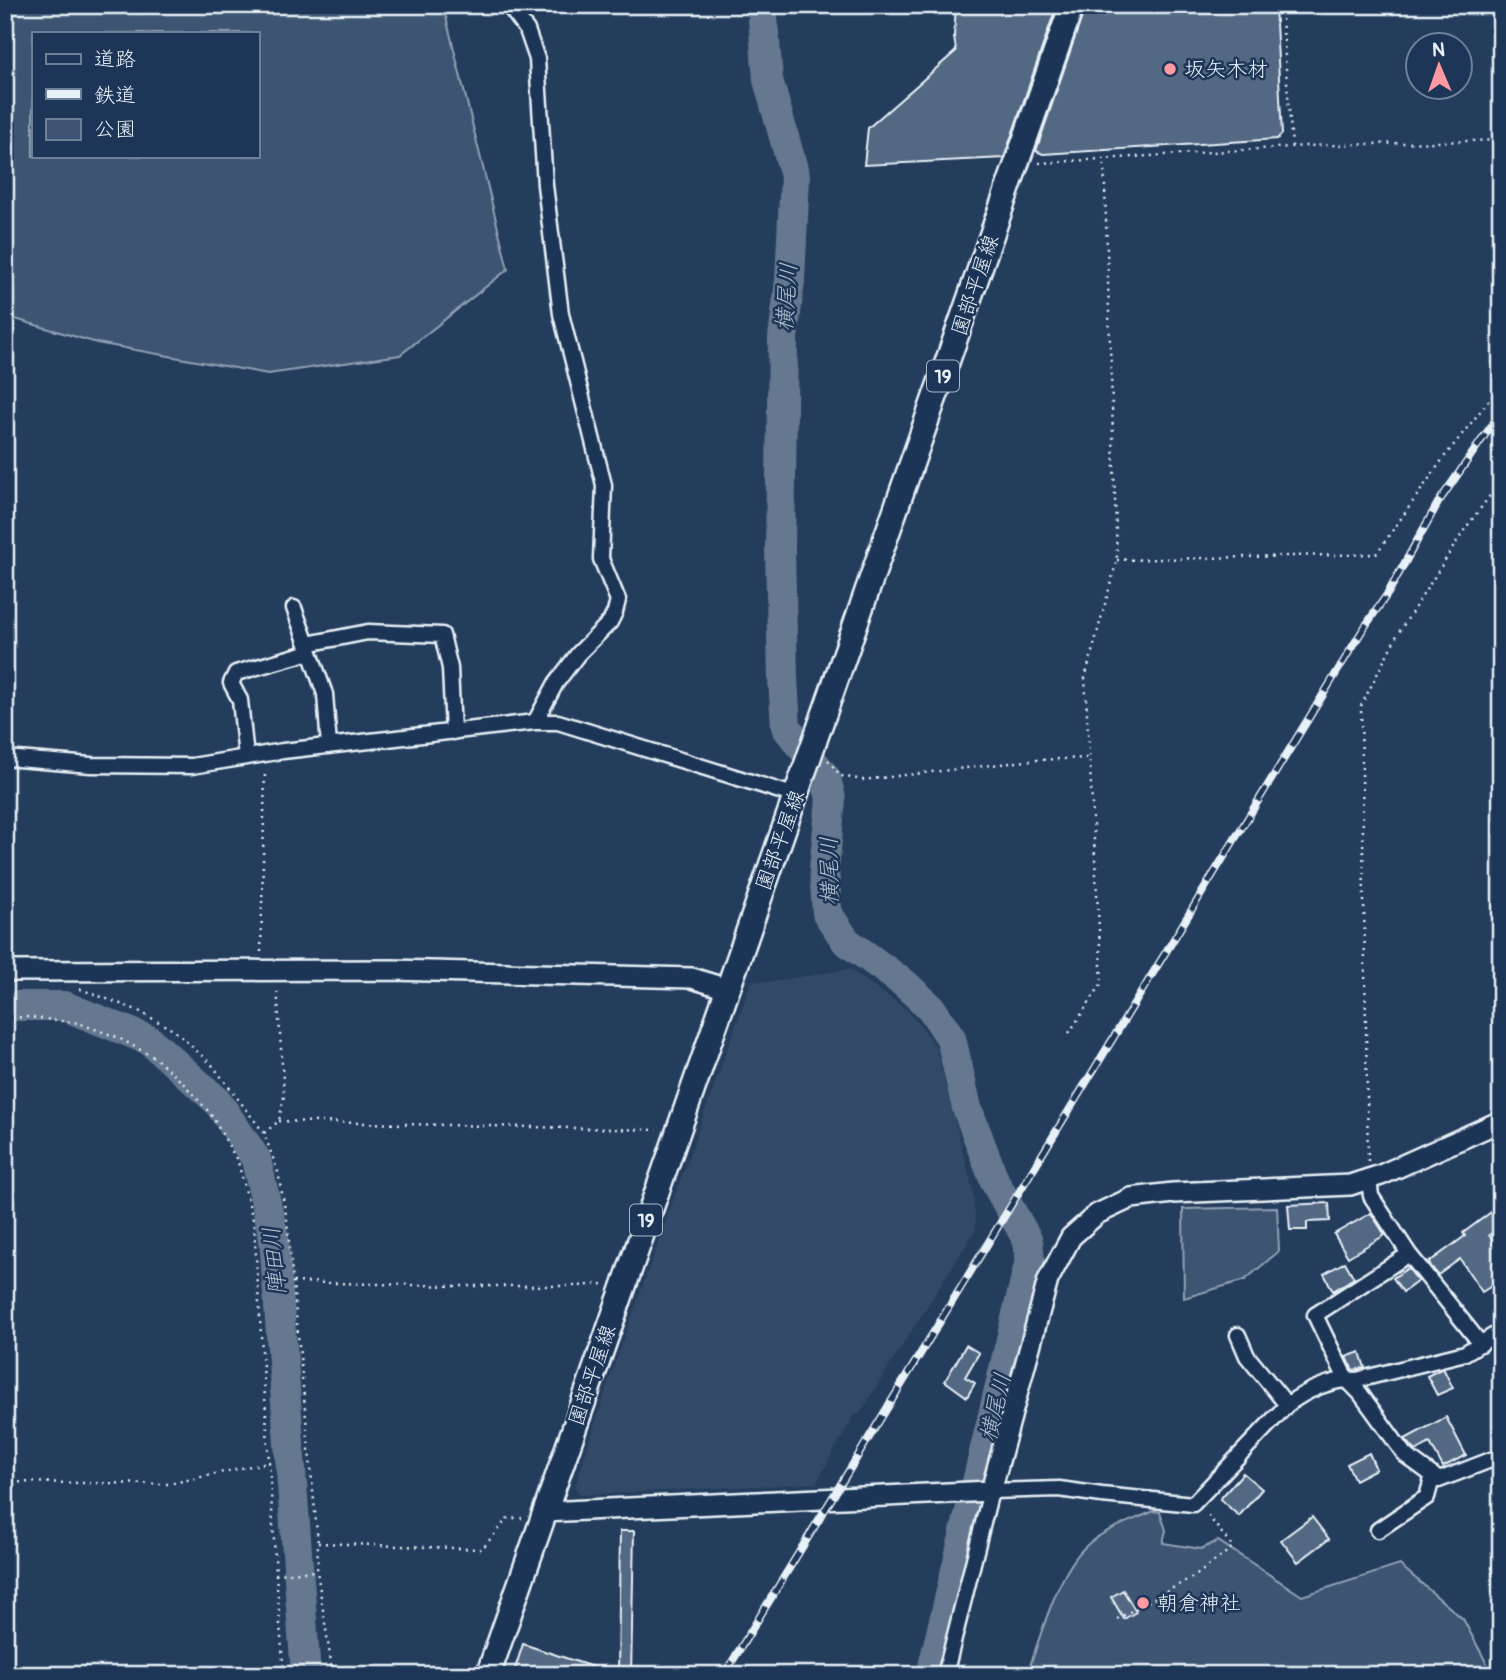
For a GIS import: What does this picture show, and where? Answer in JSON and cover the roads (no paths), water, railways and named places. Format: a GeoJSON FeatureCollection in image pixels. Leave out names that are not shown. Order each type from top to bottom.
{"type":"FeatureCollection","features":[{"type":"Feature","properties":{"kind":"main road","name":"園部平屋線"},"geometry":{"type":"LineString","coordinates":[[488,1675],[1072,5]]}},
{"type":"Feature","properties":{"kind":"street"},"geometry":{"type":"LineString","coordinates":[[508,5],[527,30],[537,59],[545,185],[561,314],[604,485],[601,559],[618,600],[610,622],[578,654],[556,683],[535,722]]}},
{"type":"Feature","properties":{"kind":"street"},"geometry":{"type":"LineString","coordinates":[[294,608],[325,694],[329,746]]}},
{"type":"Feature","properties":{"kind":"street"},"geometry":{"type":"LineString","coordinates":[[246,757],[240,700],[231,683],[236,673],[309,648],[368,632],[442,635],[450,668],[453,732]]}},
{"type":"Feature","properties":{"kind":"street"},"geometry":{"type":"LineString","coordinates":[[5,758],[91,765],[192,766],[329,746],[535,722],[558,722],[796,796]]}},
{"type":"Feature","properties":{"kind":"street"},"geometry":{"type":"LineString","coordinates":[[5,971],[268,969],[691,978],[727,989]]}},
{"type":"Feature","properties":{"kind":"street"},"geometry":{"type":"LineString","coordinates":[[946,1675],[988,1491],[1048,1280],[1071,1237],[1097,1214],[1131,1198],[1173,1193],[1350,1185],[1501,1121]]}},
{"type":"Feature","properties":{"kind":"street"},"geometry":{"type":"LineString","coordinates":[[1368,1179],[1371,1196],[1409,1254],[1481,1344]]}},
{"type":"Feature","properties":{"kind":"street"},"geometry":{"type":"LineString","coordinates":[[1409,1254],[1315,1315],[1346,1379],[1360,1393],[1405,1455],[1439,1480],[1501,1456]]}},
{"type":"Feature","properties":{"kind":"street"},"geometry":{"type":"LineString","coordinates":[[544,1512],[1059,1489],[1194,1504],[1287,1405],[1303,1393],[1346,1379],[1357,1380],[1465,1353],[1501,1331]]}},
{"type":"Feature","properties":{"kind":"street"},"geometry":{"type":"LineString","coordinates":[[1238,1335],[1247,1356],[1287,1405]]}},
{"type":"Feature","properties":{"kind":"street"},"geometry":{"type":"LineString","coordinates":[[1378,1530],[1427,1497],[1433,1475]]}},
{"type":"Feature","properties":{"kind":"waterway","name":"横尾川"},"geometry":{"type":"LineString","coordinates":[[762,5],[768,80],[795,176],[790,280],[783,338],[780,549],[786,727],[826,778],[831,799],[824,869],[827,913],[846,941],[905,984],[931,1008],[951,1038],[967,1108],[995,1182],[1028,1241],[1030,1260],[931,1675]]}},
{"type":"Feature","properties":{"kind":"waterway","name":"陣田川"},"geometry":{"type":"LineString","coordinates":[[5,1006],[64,1006],[149,1040],[217,1101],[256,1159],[274,1238],[306,1675]]}},
{"type":"Feature","properties":{"kind":"railway"},"geometry":{"type":"LineString","coordinates":[[724,1675],[1362,631],[1388,593],[1438,503],[1501,412]]}},
{"type":"Feature","properties":{"kind":"place","name":"坂矢木材"},"geometry":{"type":"Point","coordinates":[1170,69]}},
{"type":"Feature","properties":{"kind":"place","name":"朝倉神社"},"geometry":{"type":"Point","coordinates":[1143,1603]}}]}
